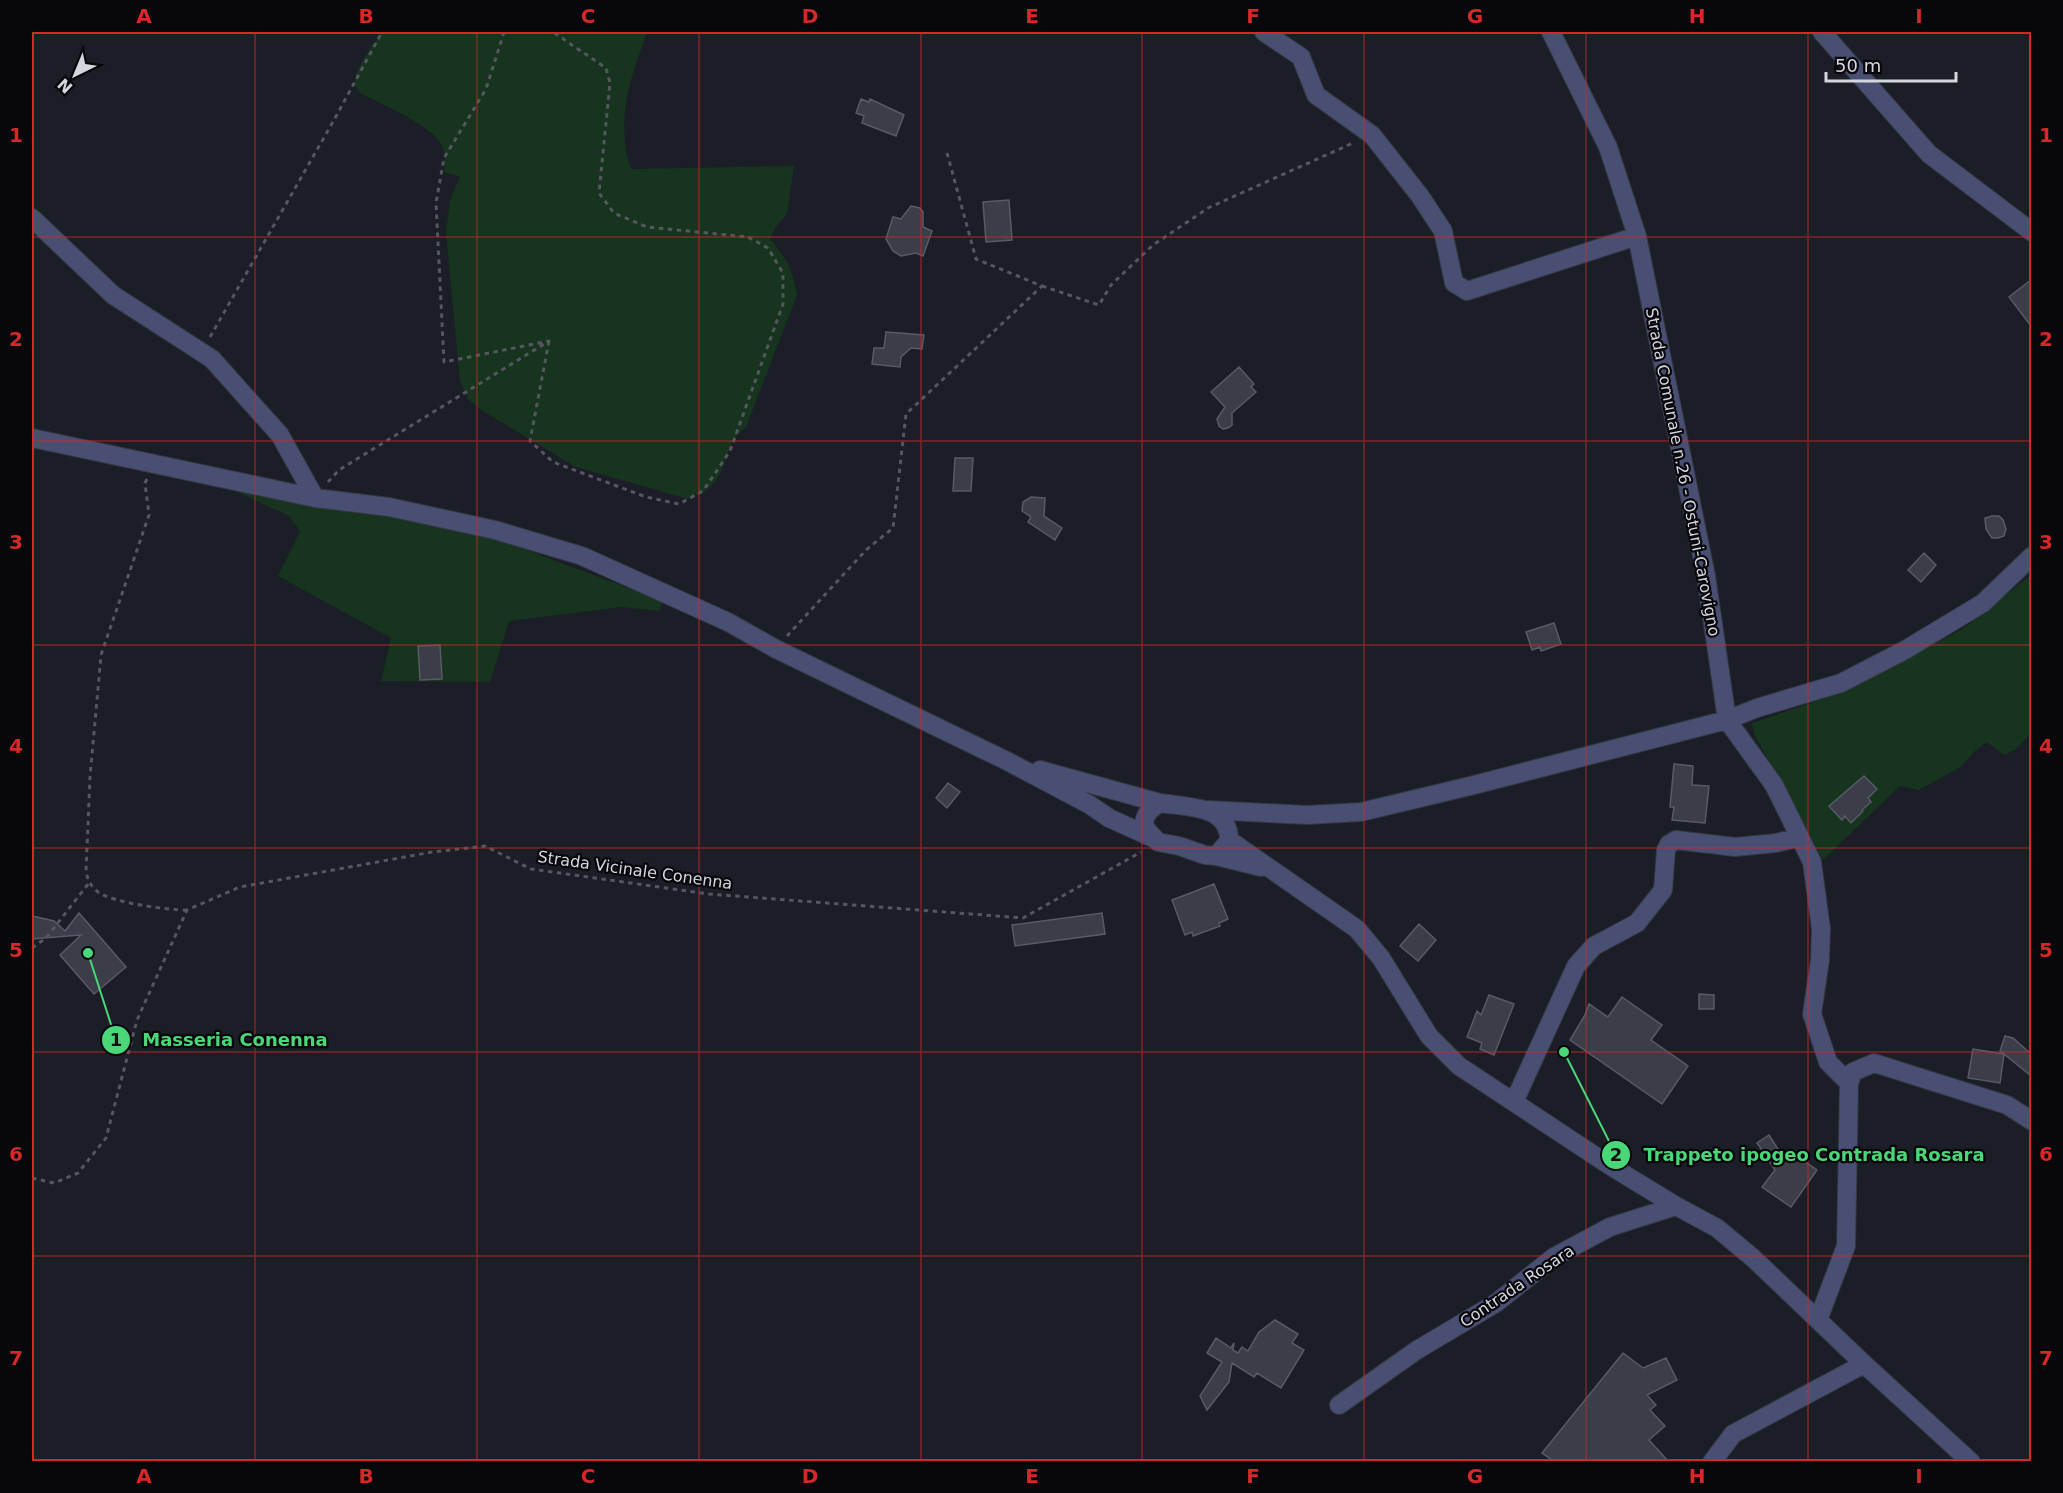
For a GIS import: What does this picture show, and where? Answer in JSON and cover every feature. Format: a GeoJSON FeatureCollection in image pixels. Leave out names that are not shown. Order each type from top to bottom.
{"type":"FeatureCollection","features":[{"type":"Feature","properties":{"kind":"street"},"geometry":{"type":"LineString","coordinates":[[1264,32],[1301,57],[1316,95],[1372,135],[1420,196],[1443,231],[1454,283],[1467,291],[1637,236]]}},
{"type":"Feature","properties":{"kind":"street","name":"Strada Comunale n.26 - Ostuni-Carovigno"},"geometry":{"type":"LineString","coordinates":[[1551,32],[1608,147],[1637,236],[1706,576],[1727,720],[1774,785],[1812,862],[1821,929],[1820,960],[1812,1014],[1828,1062],[1849,1083]]}},
{"type":"Feature","properties":{"kind":"street"},"geometry":{"type":"LineString","coordinates":[[1822,32],[1929,154],[2031,232]]}},
{"type":"Feature","properties":{"kind":"street"},"geometry":{"type":"LineString","coordinates":[[32,218],[113,295],[212,359],[280,435],[315,498]]}},
{"type":"Feature","properties":{"kind":"street"},"geometry":{"type":"LineString","coordinates":[[32,438],[315,498],[389,507],[464,523],[582,556],[728,622],[776,649],[1007,761],[1090,805],[1109,818],[1155,840],[1206,855],[1269,869]]}},
{"type":"Feature","properties":{"kind":"street"},"geometry":{"type":"LineString","coordinates":[[1007,761],[1160,803],[1208,810],[1307,815],[1361,812],[1727,720],[1757,708],[1841,682],[1905,650],[1983,603],[2031,556]]}},
{"type":"Feature","properties":{"kind":"street"},"geometry":{"type":"LineString","coordinates":[[1155,840],[1144,827],[1144,818],[1149,810],[1160,803]]}},
{"type":"Feature","properties":{"kind":"street"},"geometry":{"type":"LineString","coordinates":[[1208,810],[1223,821],[1229,836],[1269,869],[1357,929],[1382,958],[1429,1036],[1459,1066],[1676,1206],[1717,1228],[1753,1258],[1864,1364],[1971,1461]]}},
{"type":"Feature","properties":{"kind":"street"},"geometry":{"type":"LineString","coordinates":[[1216,856],[1229,836],[1252,819],[1285,814]]}},
{"type":"Feature","properties":{"kind":"street"},"geometry":{"type":"LineString","coordinates":[[1514,1102],[1576,966],[1594,946],[1637,923],[1663,890],[1666,850],[1669,844],[1676,840],[1735,847],[1776,843],[1800,837]]}},
{"type":"Feature","properties":{"kind":"street"},"geometry":{"type":"LineString","coordinates":[[1818,1320],[1846,1246],[1849,1083],[1853,1072],[1874,1063],[2007,1105],[2031,1121]]}},
{"type":"Feature","properties":{"kind":"street","name":"Contrada Rosara"},"geometry":{"type":"LineString","coordinates":[[1339,1405],[1418,1350],[1496,1303],[1554,1257],[1610,1227],[1676,1206]]}},
{"type":"Feature","properties":{"kind":"street"},"geometry":{"type":"LineString","coordinates":[[1712,1461],[1733,1434],[1864,1364]]}},
{"type":"Feature","properties":{"kind":"path"},"geometry":{"type":"LineString","coordinates":[[201,352],[382,32]]}},
{"type":"Feature","properties":{"kind":"path"},"geometry":{"type":"LineString","coordinates":[[504,32],[486,89],[444,158],[436,203],[444,362],[549,341]]}},
{"type":"Feature","properties":{"kind":"path"},"geometry":{"type":"LineString","coordinates":[[549,341],[530,441],[553,462],[646,497],[679,504],[703,491],[730,451],[783,304],[783,273],[768,248],[748,237],[647,228],[614,213],[599,193],[610,83],[606,68],[554,32]]}},
{"type":"Feature","properties":{"kind":"path"},"geometry":{"type":"LineString","coordinates":[[947,153],[976,259],[1042,286],[1099,305],[1111,285],[1153,245],[1208,208],[1372,135]]}},
{"type":"Feature","properties":{"kind":"path"},"geometry":{"type":"LineString","coordinates":[[776,649],[866,550],[893,528],[906,414],[1042,286]]}},
{"type":"Feature","properties":{"kind":"path"},"geometry":{"type":"LineString","coordinates":[[315,498],[339,470],[549,341]]}},
{"type":"Feature","properties":{"kind":"path"},"geometry":{"type":"LineString","coordinates":[[32,1178],[54,1183],[78,1173],[106,1138],[137,1020],[187,910],[170,910],[100,893],[89,883],[86,872],[90,777],[101,655],[149,515],[145,483],[154,464]]}},
{"type":"Feature","properties":{"kind":"path","name":"Strada Vicinale Conenna"},"geometry":{"type":"LineString","coordinates":[[187,910],[240,887],[432,852],[485,846],[531,869],[709,894],[1023,918],[1155,840]]}},
{"type":"Feature","properties":{"kind":"path"},"geometry":{"type":"LineString","coordinates":[[32,948],[46,938],[89,883]]}},
{"type":"Feature","properties":{"kind":"green space"},"geometry":{"type":"Polygon","coordinates":[[[382,32],[647,32],[633,73],[625,113],[626,149],[632,169],[794,166],[787,214],[775,228],[770,239],[788,265],[797,295],[746,427],[731,445],[719,475],[703,493],[688,499],[576,467],[483,411],[468,399],[460,381],[446,233],[450,200],[460,177],[444,172],[444,150],[427,129],[360,93],[356,88],[357,72],[382,32]]]}},
{"type":"Feature","properties":{"kind":"green space"},"geometry":{"type":"Polygon","coordinates":[[[234,482],[484,534],[663,601],[659,611],[622,607],[509,621],[490,682],[381,681],[391,638],[278,576],[300,531],[289,516],[233,490],[234,482]]]}},
{"type":"Feature","properties":{"kind":"green space"},"geometry":{"type":"Polygon","coordinates":[[[2031,575],[2031,733],[2015,750],[2004,755],[1987,742],[1975,751],[1962,766],[1919,790],[1900,786],[1823,860],[1754,734],[1752,723],[1831,696],[1963,629],[2031,575]]]}},
{"type":"Feature","properties":{"kind":"building"},"geometry":{"type":"Polygon","coordinates":[[[861,99],[869,102],[870,99],[904,115],[896,136],[862,123],[864,116],[856,113],[861,99]]]}},
{"type":"Feature","properties":{"kind":"building"},"geometry":{"type":"Polygon","coordinates":[[[1009,200],[1012,240],[986,242],[983,202],[1009,200]]]}},
{"type":"Feature","properties":{"kind":"building"},"geometry":{"type":"Polygon","coordinates":[[[911,206],[920,208],[923,212],[923,227],[932,231],[923,256],[916,253],[901,256],[893,251],[886,239],[893,217],[901,219],[911,206]]]}},
{"type":"Feature","properties":{"kind":"building"},"geometry":{"type":"Polygon","coordinates":[[[2031,280],[2031,326],[2009,297],[2031,280]]]}},
{"type":"Feature","properties":{"kind":"building"},"geometry":{"type":"Polygon","coordinates":[[[886,332],[924,335],[922,349],[911,348],[901,357],[900,367],[872,364],[874,348],[884,348],[886,332]]]}},
{"type":"Feature","properties":{"kind":"building"},"geometry":{"type":"Polygon","coordinates":[[[1239,367],[1254,384],[1251,387],[1256,392],[1232,413],[1232,425],[1223,429],[1219,426],[1217,419],[1225,407],[1211,392],[1239,367]]]}},
{"type":"Feature","properties":{"kind":"building"},"geometry":{"type":"Polygon","coordinates":[[[955,458],[973,458],[971,491],[953,491],[955,458]]]}},
{"type":"Feature","properties":{"kind":"building"},"geometry":{"type":"Polygon","coordinates":[[[1031,497],[1045,498],[1044,516],[1062,528],[1055,540],[1028,522],[1031,517],[1022,511],[1023,502],[1031,497]]]}},
{"type":"Feature","properties":{"kind":"building"},"geometry":{"type":"Polygon","coordinates":[[[1999,516],[2003,520],[2006,529],[2004,536],[1992,538],[1986,529],[1985,518],[1999,516]]]}},
{"type":"Feature","properties":{"kind":"building"},"geometry":{"type":"Polygon","coordinates":[[[1924,553],[1936,565],[1921,582],[1908,570],[1924,553]]]}},
{"type":"Feature","properties":{"kind":"building"},"geometry":{"type":"Polygon","coordinates":[[[1554,623],[1561,644],[1541,651],[1540,647],[1532,650],[1526,632],[1554,623]]]}},
{"type":"Feature","properties":{"kind":"building"},"geometry":{"type":"Polygon","coordinates":[[[440,645],[442,679],[420,680],[418,646],[440,645]]]}},
{"type":"Feature","properties":{"kind":"building"},"geometry":{"type":"Polygon","coordinates":[[[1674,764],[1693,766],[1692,785],[1709,786],[1705,823],[1672,820],[1674,807],[1670,807],[1674,764]]]}},
{"type":"Feature","properties":{"kind":"building"},"geometry":{"type":"Polygon","coordinates":[[[1864,776],[1877,789],[1868,798],[1871,802],[1851,823],[1845,816],[1842,820],[1829,806],[1864,776]]]}},
{"type":"Feature","properties":{"kind":"building"},"geometry":{"type":"Polygon","coordinates":[[[948,783],[960,792],[947,808],[936,798],[948,783]]]}},
{"type":"Feature","properties":{"kind":"building"},"geometry":{"type":"Polygon","coordinates":[[[1214,884],[1228,919],[1219,923],[1220,926],[1193,936],[1192,932],[1185,935],[1172,900],[1214,884]]]}},
{"type":"Feature","properties":{"kind":"building"},"geometry":{"type":"Polygon","coordinates":[[[79,913],[126,967],[94,994],[60,955],[81,935],[32,939],[32,916],[54,921],[65,931],[79,913]]]}},
{"type":"Feature","properties":{"kind":"building"},"geometry":{"type":"Polygon","coordinates":[[[1102,913],[1105,934],[1015,946],[1012,925],[1102,913]]]}},
{"type":"Feature","properties":{"kind":"building"},"geometry":{"type":"Polygon","coordinates":[[[1419,924],[1436,940],[1418,961],[1400,946],[1419,924]]]}},
{"type":"Feature","properties":{"kind":"building"},"geometry":{"type":"Polygon","coordinates":[[[1699,994],[1714,995],[1714,1009],[1699,1009],[1699,994]]]}},
{"type":"Feature","properties":{"kind":"building"},"geometry":{"type":"Polygon","coordinates":[[[1489,995],[1514,1004],[1494,1055],[1480,1049],[1482,1043],[1467,1037],[1477,1011],[1481,1015],[1489,995]]]}},
{"type":"Feature","properties":{"kind":"building"},"geometry":{"type":"Polygon","coordinates":[[[1622,997],[1662,1025],[1651,1040],[1688,1066],[1662,1104],[1570,1040],[1589,1004],[1608,1017],[1622,997]]]}},
{"type":"Feature","properties":{"kind":"building"},"geometry":{"type":"Polygon","coordinates":[[[2005,1036],[2013,1038],[2031,1054],[2031,1076],[2000,1051],[2005,1036]]]}},
{"type":"Feature","properties":{"kind":"building"},"geometry":{"type":"Polygon","coordinates":[[[1973,1049],[2004,1054],[2000,1083],[1968,1078],[1973,1049]]]}},
{"type":"Feature","properties":{"kind":"building"},"geometry":{"type":"Polygon","coordinates":[[[1769,1135],[1783,1157],[1788,1150],[1817,1170],[1791,1207],[1762,1187],[1775,1170],[1757,1143],[1769,1135]]]}},
{"type":"Feature","properties":{"kind":"building"},"geometry":{"type":"Polygon","coordinates":[[[1275,1320],[1298,1334],[1292,1343],[1304,1350],[1281,1388],[1257,1373],[1254,1377],[1232,1363],[1229,1382],[1207,1410],[1200,1396],[1222,1362],[1207,1353],[1216,1338],[1231,1348],[1234,1343],[1233,1350],[1238,1353],[1242,1347],[1248,1351],[1259,1332],[1275,1320]]]}},
{"type":"Feature","properties":{"kind":"building"},"geometry":{"type":"Polygon","coordinates":[[[1623,1353],[1643,1368],[1666,1358],[1677,1380],[1647,1395],[1656,1405],[1650,1410],[1665,1426],[1649,1440],[1668,1461],[1554,1461],[1542,1453],[1623,1353]]]}},
{"type":"Feature","properties":{"kind":"place","name":"Masseria Conenna"},"geometry":{"type":"Point","coordinates":[88,953]}},
{"type":"Feature","properties":{"kind":"place","name":"Trappeto ipogeo Contrada Rosara"},"geometry":{"type":"Point","coordinates":[1564,1052]}}]}
